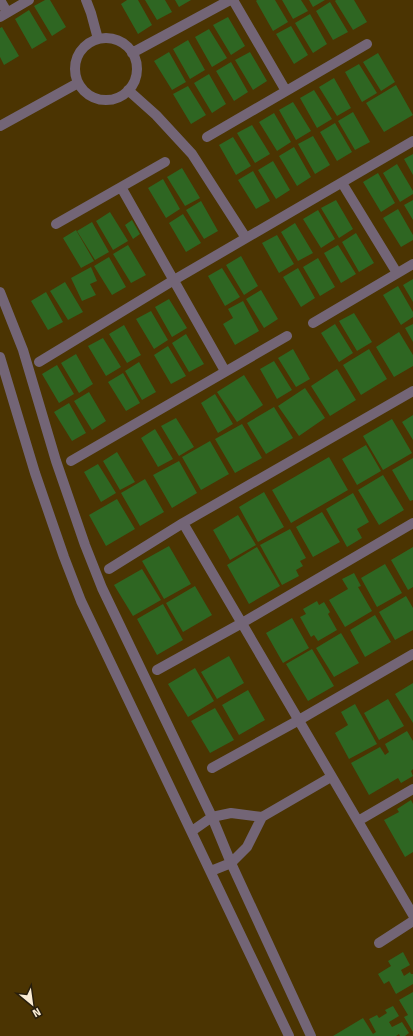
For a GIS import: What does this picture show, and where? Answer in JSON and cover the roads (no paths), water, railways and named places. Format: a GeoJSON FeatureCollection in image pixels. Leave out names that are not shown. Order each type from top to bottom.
{"type":"FeatureCollection","features":[{"type":"Feature","properties":{"kind":"street"},"geometry":{"type":"LineString","coordinates":[[0,0],[4,14],[29,0]]}},
{"type":"Feature","properties":{"kind":"street"},"geometry":{"type":"LineString","coordinates":[[86,0],[98,39]]}},
{"type":"Feature","properties":{"kind":"street"},"geometry":{"type":"LineString","coordinates":[[132,53],[230,0]]}},
{"type":"Feature","properties":{"kind":"street"},"geometry":{"type":"LineString","coordinates":[[233,0],[286,91]]}},
{"type":"Feature","properties":{"kind":"street"},"geometry":{"type":"LineString","coordinates":[[107,38],[117,40],[126,45],[136,62],[134,82],[128,90],[116,98],[101,99],[92,96],[84,91],[78,83],[75,72],[76,62],[80,52],[88,44],[98,39],[107,38]]}},
{"type":"Feature","properties":{"kind":"street"},"geometry":{"type":"LineString","coordinates":[[207,136],[367,44]]}},
{"type":"Feature","properties":{"kind":"street"},"geometry":{"type":"LineString","coordinates":[[0,126],[78,83]]}},
{"type":"Feature","properties":{"kind":"street"},"geometry":{"type":"LineString","coordinates":[[128,90],[156,115],[192,154],[246,238]]}},
{"type":"Feature","properties":{"kind":"street"},"geometry":{"type":"LineString","coordinates":[[39,362],[174,280],[413,142]]}},
{"type":"Feature","properties":{"kind":"street"},"geometry":{"type":"LineString","coordinates":[[56,224],[164,162]]}},
{"type":"Feature","properties":{"kind":"street"},"geometry":{"type":"LineString","coordinates":[[342,183],[397,273]]}},
{"type":"Feature","properties":{"kind":"street"},"geometry":{"type":"LineString","coordinates":[[121,187],[225,371]]}},
{"type":"Feature","properties":{"kind":"street"},"geometry":{"type":"LineString","coordinates":[[313,323],[413,264]]}},
{"type":"Feature","properties":{"kind":"street"},"geometry":{"type":"LineString","coordinates":[[0,292],[23,350],[56,461],[99,580],[212,817],[230,863],[310,1036]]}},
{"type":"Feature","properties":{"kind":"street"},"geometry":{"type":"LineString","coordinates":[[71,462],[286,336]]}},
{"type":"Feature","properties":{"kind":"street"},"geometry":{"type":"LineString","coordinates":[[0,357],[35,473],[81,601],[290,1036]]}},
{"type":"Feature","properties":{"kind":"street"},"geometry":{"type":"LineString","coordinates":[[109,569],[183,523],[413,391]]}},
{"type":"Feature","properties":{"kind":"street"},"geometry":{"type":"LineString","coordinates":[[183,523],[413,915]]}},
{"type":"Feature","properties":{"kind":"street"},"geometry":{"type":"LineString","coordinates":[[157,670],[242,623],[413,523]]}},
{"type":"Feature","properties":{"kind":"street"},"geometry":{"type":"LineString","coordinates":[[212,768],[413,654]]}},
{"type":"Feature","properties":{"kind":"street"},"geometry":{"type":"LineString","coordinates":[[211,871],[230,863],[247,847],[262,817],[331,776]]}},
{"type":"Feature","properties":{"kind":"street"},"geometry":{"type":"LineString","coordinates":[[358,821],[413,789]]}},
{"type":"Feature","properties":{"kind":"street"},"geometry":{"type":"LineString","coordinates":[[192,831],[212,817],[231,813],[262,817]]}},
{"type":"Feature","properties":{"kind":"street"},"geometry":{"type":"LineString","coordinates":[[379,944],[413,921]]}}]}
